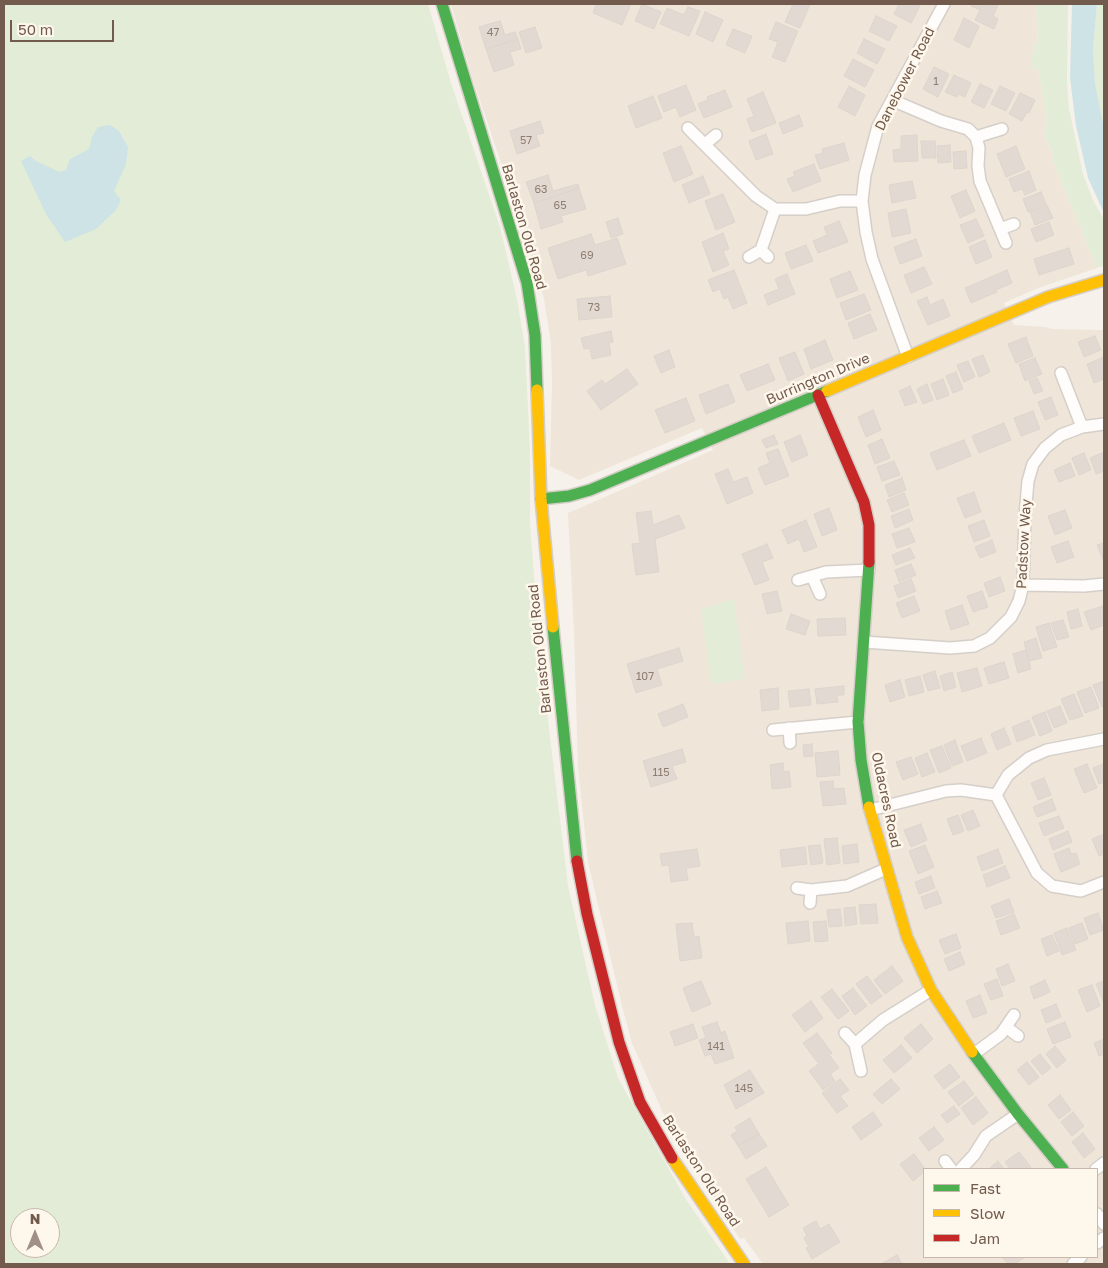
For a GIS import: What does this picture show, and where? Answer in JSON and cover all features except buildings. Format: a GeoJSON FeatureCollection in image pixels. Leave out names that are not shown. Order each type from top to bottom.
{"type":"FeatureCollection","features":[{"type":"Feature","properties":{"kind":"street","name":"Barlaston Old Road"},"geometry":{"type":"LineString","coordinates":[[442,4],[527,283],[535,335],[541,499],[575,851],[587,914],[619,1042],[640,1102],[668,1152],[744,1264]]}},
{"type":"Feature","properties":{"kind":"street","name":"Danebower Road"},"geometry":{"type":"LineString","coordinates":[[908,358],[872,260],[862,201],[865,175],[878,126],[944,4]]}},
{"type":"Feature","properties":{"kind":"street"},"geometry":{"type":"LineString","coordinates":[[892,100],[941,121],[968,129],[976,137],[979,148],[978,166],[980,181],[1006,243]]}},
{"type":"Feature","properties":{"kind":"street"},"geometry":{"type":"LineString","coordinates":[[688,128],[756,196],[775,209],[806,209],[840,201],[862,201]]}},
{"type":"Feature","properties":{"kind":"street"},"geometry":{"type":"LineString","coordinates":[[976,137],[1002,129]]}},
{"type":"Feature","properties":{"kind":"street"},"geometry":{"type":"LineString","coordinates":[[705,144],[716,135]]}},
{"type":"Feature","properties":{"kind":"street"},"geometry":{"type":"LineString","coordinates":[[749,257],[764,254],[775,209]]}},
{"type":"Feature","properties":{"kind":"street"},"geometry":{"type":"LineString","coordinates":[[1000,229],[1014,224]]}},
{"type":"Feature","properties":{"kind":"street","name":"Burrington Drive"},"geometry":{"type":"LineString","coordinates":[[541,499],[569,496],[590,490],[908,358],[1048,297],[1104,280]]}},
{"type":"Feature","properties":{"kind":"street"},"geometry":{"type":"LineString","coordinates":[[1061,373],[1082,426]]}},
{"type":"Feature","properties":{"kind":"street","name":"Oldacres Road"},"geometry":{"type":"LineString","coordinates":[[818,394],[864,502],[870,525],[869,570],[858,722],[861,760],[870,810],[907,937],[932,990],[974,1054],[1018,1114],[1062,1168]]}},
{"type":"Feature","properties":{"kind":"street","name":"Padstow Way"},"geometry":{"type":"LineString","coordinates":[[864,642],[950,648],[974,646],[990,638],[1011,617],[1019,601],[1023,585],[1026,499],[1033,464],[1045,448],[1061,435],[1082,426],[1104,424]]}},
{"type":"Feature","properties":{"kind":"street"},"geometry":{"type":"LineString","coordinates":[[798,580],[826,572],[869,570]]}},
{"type":"Feature","properties":{"kind":"street"},"geometry":{"type":"LineString","coordinates":[[812,576],[820,594]]}},
{"type":"Feature","properties":{"kind":"street"},"geometry":{"type":"LineString","coordinates":[[1023,585],[1084,586],[1104,584]]}},
{"type":"Feature","properties":{"kind":"street"},"geometry":{"type":"LineString","coordinates":[[774,730],[858,722]]}},
{"type":"Feature","properties":{"kind":"street"},"geometry":{"type":"LineString","coordinates":[[789,728],[790,743]]}},
{"type":"Feature","properties":{"kind":"street"},"geometry":{"type":"LineString","coordinates":[[996,795],[1008,775],[1029,758],[1047,750],[1104,739]]}},
{"type":"Feature","properties":{"kind":"street"},"geometry":{"type":"LineString","coordinates":[[870,810],[946,791],[961,790],[996,795]]}},
{"type":"Feature","properties":{"kind":"street"},"geometry":{"type":"LineString","coordinates":[[996,795],[1037,873],[1052,886],[1081,891],[1104,882]]}},
{"type":"Feature","properties":{"kind":"street"},"geometry":{"type":"LineString","coordinates":[[796,888],[811,890],[847,886],[886,870]]}},
{"type":"Feature","properties":{"kind":"street"},"geometry":{"type":"LineString","coordinates":[[810,903],[811,890]]}},
{"type":"Feature","properties":{"kind":"street"},"geometry":{"type":"LineString","coordinates":[[855,1044],[882,1020],[932,990]]}},
{"type":"Feature","properties":{"kind":"street"},"geometry":{"type":"LineString","coordinates":[[974,1054],[1001,1034],[1014,1015]]}},
{"type":"Feature","properties":{"kind":"street"},"geometry":{"type":"LineString","coordinates":[[1006,1027],[1018,1036]]}},
{"type":"Feature","properties":{"kind":"street"},"geometry":{"type":"LineString","coordinates":[[846,1033],[855,1044],[861,1072]]}},
{"type":"Feature","properties":{"kind":"street"},"geometry":{"type":"LineString","coordinates":[[962,1168],[974,1155],[986,1136],[1018,1114]]}},
{"type":"Feature","properties":{"kind":"shaded area"},"geometry":{"type":"Polygon","coordinates":[[[451,4],[1036,4],[1038,43],[1034,44],[1033,54],[1031,54],[1031,69],[1038,69],[1047,122],[1044,133],[1054,158],[1052,159],[1097,268],[1038,288],[1004,303],[1014,325],[1052,329],[1104,330],[1104,1264],[763,1264],[744,1238],[740,1239],[680,1147],[632,1043],[588,862],[578,767],[568,513],[713,450],[702,428],[579,480],[550,466],[551,344],[544,299],[516,207],[473,80],[451,4]]]}},
{"type":"Feature","properties":{"kind":"shaded area"},"geometry":{"type":"Polygon","coordinates":[[[1072,4],[1097,4],[1093,49],[1095,83],[1104,128],[1104,213],[1088,178],[1076,126],[1070,78],[1072,4]]]}},
{"type":"Feature","properties":{"kind":"shaded area"},"geometry":{"type":"Polygon","coordinates":[[[110,125],[119,131],[128,147],[126,164],[114,191],[121,200],[116,210],[96,229],[65,242],[46,214],[21,161],[30,156],[59,172],[66,170],[70,159],[89,149],[92,137],[98,127],[110,125]]]}},
{"type":"Feature","properties":{"kind":"green space"},"geometry":{"type":"Polygon","coordinates":[[[4,4],[428,4],[451,83],[500,227],[517,299],[525,347],[530,451],[530,524],[540,654],[568,886],[595,1005],[618,1078],[685,1198],[730,1264],[4,1264],[4,4]]]}},
{"type":"Feature","properties":{"kind":"green space"},"geometry":{"type":"Polygon","coordinates":[[[1036,4],[1068,4],[1067,80],[1069,109],[1083,174],[1093,200],[1104,220],[1104,266],[1097,268],[1052,159],[1054,157],[1044,133],[1047,122],[1038,69],[1031,69],[1031,53],[1033,53],[1034,44],[1038,43],[1036,4]]]}},
{"type":"Feature","properties":{"kind":"green space"},"geometry":{"type":"Polygon","coordinates":[[[1097,4],[1104,4],[1104,128],[1095,83],[1093,49],[1097,4]]]}},
{"type":"Feature","properties":{"kind":"green space"},"geometry":{"type":"Polygon","coordinates":[[[734,599],[745,679],[711,684],[701,609],[734,599]]]}},
{"type":"Feature","properties":{"kind":"traffic: fast"},"geometry":{"type":"LineString","coordinates":[[442,4],[527,283],[535,335],[537,390]]}},
{"type":"Feature","properties":{"kind":"traffic: fast"},"geometry":{"type":"LineString","coordinates":[[541,499],[569,496],[590,490],[827,391]]}},
{"type":"Feature","properties":{"kind":"traffic: fast"},"geometry":{"type":"LineString","coordinates":[[869,562],[858,722],[861,760],[869,807]]}},
{"type":"Feature","properties":{"kind":"traffic: fast"},"geometry":{"type":"LineString","coordinates":[[553,627],[577,861]]}},
{"type":"Feature","properties":{"kind":"traffic: fast"},"geometry":{"type":"LineString","coordinates":[[972,1052],[1018,1114],[1062,1168]]}},
{"type":"Feature","properties":{"kind":"traffic: slow"},"geometry":{"type":"LineString","coordinates":[[827,391],[1048,297],[1104,280]]}},
{"type":"Feature","properties":{"kind":"traffic: slow"},"geometry":{"type":"LineString","coordinates":[[537,390],[541,499],[553,627]]}},
{"type":"Feature","properties":{"kind":"traffic: slow"},"geometry":{"type":"LineString","coordinates":[[869,807],[907,937],[931,990],[972,1052]]}},
{"type":"Feature","properties":{"kind":"traffic: slow"},"geometry":{"type":"LineString","coordinates":[[672,1158],[744,1264]]}},
{"type":"Feature","properties":{"kind":"traffic: jam"},"geometry":{"type":"LineString","coordinates":[[818,395],[864,502],[869,525],[869,562]]}},
{"type":"Feature","properties":{"kind":"traffic: jam"},"geometry":{"type":"LineString","coordinates":[[577,861],[587,914],[619,1042],[640,1102],[672,1158]]}}]}
